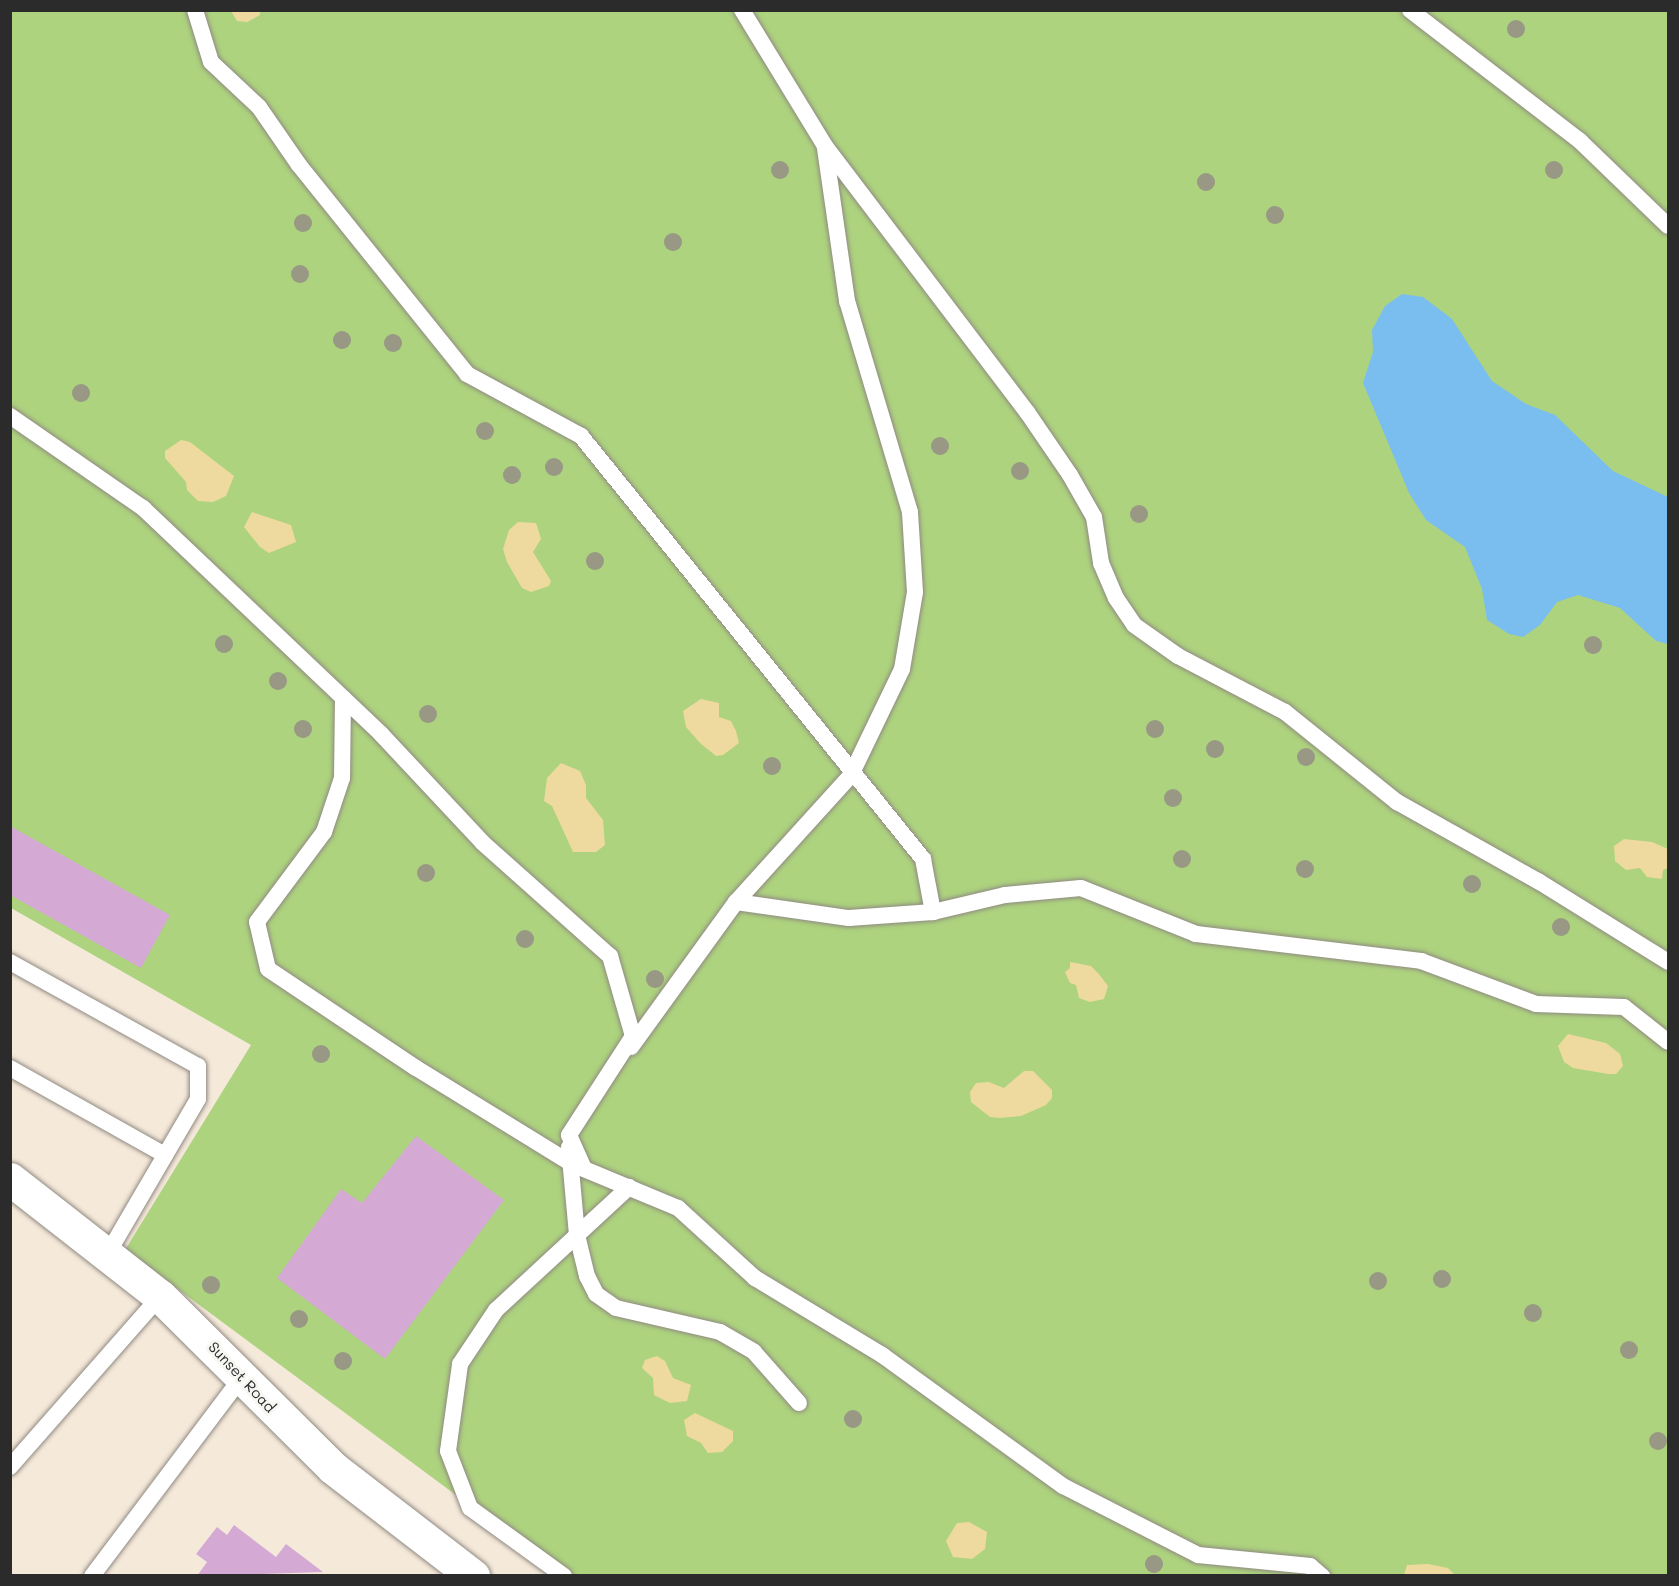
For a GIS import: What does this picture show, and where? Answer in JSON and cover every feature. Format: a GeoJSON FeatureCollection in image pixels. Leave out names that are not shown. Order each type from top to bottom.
{"type":"FeatureCollection","features":[{"type":"Feature","properties":{"kind":"street","name":"Sunset Road"},"geometry":{"type":"LineString","coordinates":[[10,1179],[108,1253],[160,1296],[333,1468],[473,1575]]}},
{"type":"Feature","properties":{"kind":"lane"},"geometry":{"type":"LineString","coordinates":[[195,10],[211,62],[259,107],[298,165],[467,374],[581,436],[851,775],[923,859],[933,912]]}},
{"type":"Feature","properties":{"kind":"lane"},"geometry":{"type":"LineString","coordinates":[[742,10],[825,146],[1027,412],[1070,475],[1094,518],[1101,563],[1116,598],[1134,625],[1178,656],[1285,712],[1397,802],[1538,881],[1668,962]]}},
{"type":"Feature","properties":{"kind":"lane"},"geometry":{"type":"LineString","coordinates":[[1410,10],[1580,141],[1668,226]]}},
{"type":"Feature","properties":{"kind":"lane"},"geometry":{"type":"LineString","coordinates":[[569,1135],[736,902],[851,775],[902,669],[915,592],[910,512],[847,301],[825,146]]}},
{"type":"Feature","properties":{"kind":"lane"},"geometry":{"type":"LineString","coordinates":[[10,416],[143,508],[343,698],[483,843],[610,956],[633,1036],[569,1135],[569,1162],[578,1235],[587,1276],[596,1294],[616,1308],[720,1332],[754,1352],[799,1403]]}},
{"type":"Feature","properties":{"kind":"lane"},"geometry":{"type":"LineString","coordinates":[[343,698],[342,778],[324,832],[257,922],[268,969],[416,1068],[569,1162]]}},
{"type":"Feature","properties":{"kind":"lane"},"geometry":{"type":"LineString","coordinates":[[736,902],[849,918],[933,912],[1005,895],[1081,888],[1196,934],[1421,961],[1536,1004],[1624,1007],[1668,1042]]}},
{"type":"Feature","properties":{"kind":"lane"},"geometry":{"type":"LineString","coordinates":[[10,962],[198,1066],[198,1099],[108,1253]]}},
{"type":"Feature","properties":{"kind":"lane"},"geometry":{"type":"LineString","coordinates":[[10,1068],[165,1155]]}},
{"type":"Feature","properties":{"kind":"lane"},"geometry":{"type":"LineString","coordinates":[[569,1135],[584,1170],[678,1208],[755,1278],[882,1355],[1063,1486],[1198,1555],[1310,1566],[1322,1575]]}},
{"type":"Feature","properties":{"kind":"lane"},"geometry":{"type":"LineString","coordinates":[[564,1575],[470,1508],[448,1451],[460,1364],[496,1310],[629,1187]]}},
{"type":"Feature","properties":{"kind":"lane"},"geometry":{"type":"LineString","coordinates":[[10,1467],[160,1296]]}},
{"type":"Feature","properties":{"kind":"lane"},"geometry":{"type":"LineString","coordinates":[[92,1575],[242,1377]]}},
{"type":"Feature","properties":{"kind":"green space"},"geometry":{"type":"Polygon","coordinates":[[[11,11],[1668,11],[1668,1575],[564,1575],[125,1250],[251,1045],[11,908],[11,11]]]}},
{"type":"Feature","properties":{"kind":"sand"},"geometry":{"type":"Polygon","coordinates":[[[231,11],[260,11],[260,15],[247,22],[237,21],[231,11]]]}},
{"type":"Feature","properties":{"kind":"sand"},"geometry":{"type":"Polygon","coordinates":[[[181,440],[190,442],[234,476],[226,496],[213,502],[198,501],[187,490],[186,482],[165,458],[165,451],[181,440]]]}},
{"type":"Feature","properties":{"kind":"sand"},"geometry":{"type":"Polygon","coordinates":[[[252,512],[291,525],[296,542],[269,553],[260,547],[244,527],[252,512]]]}},
{"type":"Feature","properties":{"kind":"sand"},"geometry":{"type":"Polygon","coordinates":[[[518,522],[536,523],[541,539],[533,552],[551,581],[549,586],[531,592],[522,588],[507,562],[503,549],[509,530],[518,522]]]}},
{"type":"Feature","properties":{"kind":"sand"},"geometry":{"type":"Polygon","coordinates":[[[701,699],[719,703],[719,717],[731,721],[736,731],[739,743],[723,755],[716,756],[686,727],[683,711],[701,699]]]}},
{"type":"Feature","properties":{"kind":"sand"},"geometry":{"type":"Polygon","coordinates":[[[561,763],[580,771],[586,785],[586,798],[603,820],[605,845],[596,852],[573,852],[552,806],[544,801],[547,778],[561,763]]]}},
{"type":"Feature","properties":{"kind":"sand"},"geometry":{"type":"Polygon","coordinates":[[[1624,839],[1652,842],[1668,849],[1668,868],[1663,870],[1662,879],[1647,877],[1640,868],[1626,870],[1615,861],[1614,846],[1624,839]]]}},
{"type":"Feature","properties":{"kind":"sand"},"geometry":{"type":"Polygon","coordinates":[[[1070,962],[1091,966],[1098,973],[1108,986],[1104,999],[1090,1002],[1079,998],[1076,985],[1070,983],[1065,972],[1070,968],[1070,962]]]}},
{"type":"Feature","properties":{"kind":"sand"},"geometry":{"type":"Polygon","coordinates":[[[1568,1034],[1606,1043],[1620,1054],[1623,1066],[1616,1074],[1573,1068],[1564,1062],[1558,1046],[1568,1034]]]}},
{"type":"Feature","properties":{"kind":"sand"},"geometry":{"type":"Polygon","coordinates":[[[1024,1071],[1033,1071],[1052,1090],[1052,1098],[1046,1105],[1021,1116],[1000,1118],[990,1117],[971,1102],[970,1092],[976,1083],[989,1082],[1004,1088],[1024,1071]]]}},
{"type":"Feature","properties":{"kind":"sand"},"geometry":{"type":"Polygon","coordinates":[[[657,1356],[665,1361],[673,1378],[691,1385],[687,1401],[670,1403],[654,1395],[653,1378],[642,1368],[645,1360],[657,1356]]]}},
{"type":"Feature","properties":{"kind":"sand"},"geometry":{"type":"Polygon","coordinates":[[[695,1413],[733,1431],[733,1441],[722,1452],[708,1453],[701,1443],[687,1436],[684,1420],[695,1413]]]}},
{"type":"Feature","properties":{"kind":"sand"},"geometry":{"type":"Polygon","coordinates":[[[969,1522],[987,1532],[985,1549],[972,1559],[953,1557],[946,1541],[957,1523],[969,1522]]]}},
{"type":"Feature","properties":{"kind":"sand"},"geometry":{"type":"Polygon","coordinates":[[[1428,1564],[1448,1568],[1455,1575],[1404,1575],[1407,1565],[1428,1564]]]}},
{"type":"Feature","properties":{"kind":"water"},"geometry":{"type":"Polygon","coordinates":[[[1402,294],[1423,297],[1452,319],[1492,381],[1526,404],[1555,415],[1613,471],[1668,497],[1668,644],[1656,641],[1620,608],[1578,595],[1557,602],[1540,625],[1523,637],[1509,634],[1487,620],[1482,589],[1465,547],[1426,520],[1409,493],[1363,383],[1373,352],[1372,330],[1385,306],[1402,294]]]}},
{"type":"Feature","properties":{"kind":"building"},"geometry":{"type":"Polygon","coordinates":[[[10,826],[170,915],[141,968],[10,895],[10,826]]]}},
{"type":"Feature","properties":{"kind":"building"},"geometry":{"type":"Polygon","coordinates":[[[416,1136],[504,1200],[385,1359],[277,1278],[341,1189],[362,1203],[416,1136]]]}},
{"type":"Feature","properties":{"kind":"building"},"geometry":{"type":"Polygon","coordinates":[[[234,1525],[276,1557],[286,1544],[323,1572],[197,1576],[207,1562],[196,1554],[217,1527],[227,1535],[234,1525]]]}}]}
